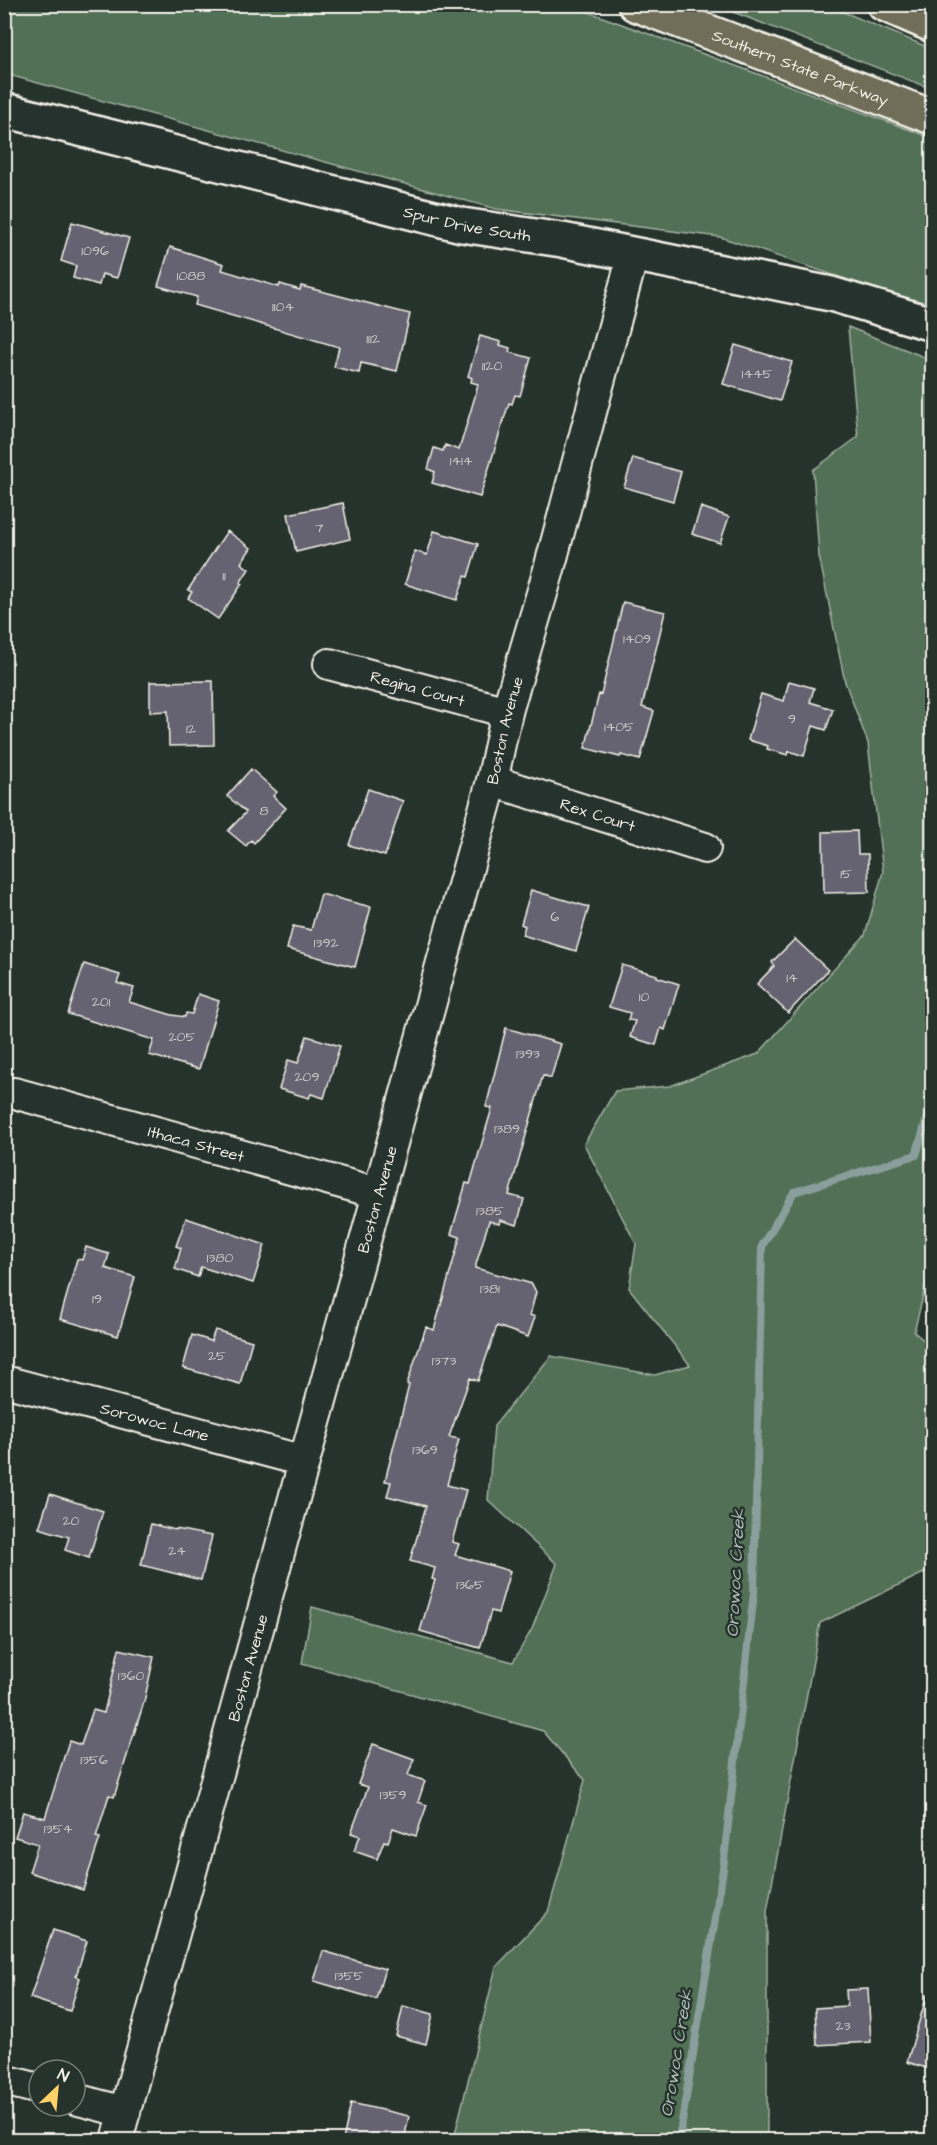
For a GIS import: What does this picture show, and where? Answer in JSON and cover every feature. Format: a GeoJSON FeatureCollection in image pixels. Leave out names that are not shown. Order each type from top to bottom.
{"type":"FeatureCollection","features":[{"type":"Feature","properties":{"kind":"highway","name":"Southern State Parkway"},"geometry":{"type":"LineString","coordinates":[[635,4],[933,117]]}},
{"type":"Feature","properties":{"kind":"highway"},"geometry":{"type":"LineString","coordinates":[[884,4],[933,25]]}},
{"type":"Feature","properties":{"kind":"street","name":"Spur Drive South"},"geometry":{"type":"LineString","coordinates":[[4,110],[462,225],[562,240],[831,294],[933,324]]}},
{"type":"Feature","properties":{"kind":"street","name":"Boston Avenue"},"geometry":{"type":"LineString","coordinates":[[121,2126],[492,781],[507,712],[548,573],[633,255]]}},
{"type":"Feature","properties":{"kind":"street","name":"Regina Court"},"geometry":{"type":"LineString","coordinates":[[329,664],[507,712]]}},
{"type":"Feature","properties":{"kind":"street","name":"Rex Court"},"geometry":{"type":"LineString","coordinates":[[492,781],[705,848]]}},
{"type":"Feature","properties":{"kind":"street","name":"Ithaca Street"},"geometry":{"type":"LineString","coordinates":[[14,1093],[378,1193]]}},
{"type":"Feature","properties":{"kind":"street","name":"Sorowoc Lane"},"geometry":{"type":"LineString","coordinates":[[4,1381],[304,1461]]}},
{"type":"Feature","properties":{"kind":"street"},"geometry":{"type":"LineString","coordinates":[[4,2080],[27,2087]]}},
{"type":"Feature","properties":{"kind":"street"},"geometry":{"type":"LineString","coordinates":[[87,2106],[121,2126]]}},
{"type":"Feature","properties":{"kind":"green space"},"geometry":{"type":"Polygon","coordinates":[[[4,5],[570,5],[932,138],[932,308],[720,237],[496,209],[5,74],[4,5]]]}},
{"type":"Feature","properties":{"kind":"green space"},"geometry":{"type":"Polygon","coordinates":[[[715,5],[827,5],[932,49],[932,89],[715,5]]]}},
{"type":"Feature","properties":{"kind":"green space"},"geometry":{"type":"Polygon","coordinates":[[[848,327],[932,360],[932,1260],[914,1332],[932,1347],[932,1569],[820,1623],[767,1911],[767,2140],[458,2140],[455,2134],[496,1967],[548,1912],[585,1780],[543,1731],[302,1663],[312,1607],[513,1662],[532,1629],[557,1564],[488,1500],[494,1426],[551,1356],[655,1375],[690,1365],[629,1288],[636,1244],[584,1144],[615,1091],[670,1086],[758,1054],[865,935],[883,872],[868,743],[845,682],[819,556],[813,470],[858,437],[848,327]]]}},
{"type":"Feature","properties":{"kind":"building"},"geometry":{"type":"Polygon","coordinates":[[[72,222],[129,238],[117,278],[102,274],[99,285],[73,278],[76,266],[61,261],[72,222]]]}},
{"type":"Feature","properties":{"kind":"building"},"geometry":{"type":"Polygon","coordinates":[[[170,247],[224,264],[222,270],[279,287],[280,284],[300,290],[301,286],[410,314],[397,371],[361,363],[359,373],[334,367],[339,347],[195,305],[197,297],[158,286],[170,247]]]}},
{"type":"Feature","properties":{"kind":"building"},"geometry":{"type":"Polygon","coordinates":[[[480,336],[501,342],[500,345],[510,348],[509,352],[531,358],[520,396],[515,395],[512,404],[509,403],[480,497],[432,483],[435,472],[428,469],[434,448],[443,451],[445,445],[459,450],[478,384],[471,382],[472,378],[468,376],[480,336]]]}},
{"type":"Feature","properties":{"kind":"building"},"geometry":{"type":"Polygon","coordinates":[[[735,345],[792,362],[780,401],[723,384],[735,345]]]}},
{"type":"Feature","properties":{"kind":"building"},"geometry":{"type":"Polygon","coordinates":[[[633,458],[681,472],[673,501],[624,487],[633,458]]]}},
{"type":"Feature","properties":{"kind":"building"},"geometry":{"type":"Polygon","coordinates":[[[343,503],[350,539],[296,552],[288,514],[343,503]]]}},
{"type":"Feature","properties":{"kind":"building"},"geometry":{"type":"Polygon","coordinates":[[[701,507],[729,517],[720,543],[692,534],[701,507]]]}},
{"type":"Feature","properties":{"kind":"building"},"geometry":{"type":"Polygon","coordinates":[[[227,531],[251,548],[241,563],[249,569],[240,583],[242,584],[218,619],[188,598],[192,592],[188,590],[227,531]]]}},
{"type":"Feature","properties":{"kind":"building"},"geometry":{"type":"Polygon","coordinates":[[[434,531],[478,544],[468,577],[465,576],[457,600],[405,584],[415,551],[427,555],[434,531]]]}},
{"type":"Feature","properties":{"kind":"building"},"geometry":{"type":"Polygon","coordinates":[[[623,602],[665,612],[642,707],[654,711],[640,760],[585,748],[599,694],[601,695],[623,602]]]}},
{"type":"Feature","properties":{"kind":"building"},"geometry":{"type":"Polygon","coordinates":[[[213,681],[214,745],[169,746],[168,711],[150,712],[150,682],[213,681]]]}},
{"type":"Feature","properties":{"kind":"building"},"geometry":{"type":"Polygon","coordinates":[[[789,681],[814,688],[810,702],[833,709],[826,730],[813,726],[804,756],[789,751],[788,755],[767,749],[768,746],[748,740],[761,694],[784,701],[789,681]]]}},
{"type":"Feature","properties":{"kind":"building"},"geometry":{"type":"Polygon","coordinates":[[[251,769],[277,792],[273,796],[286,808],[254,843],[251,840],[246,846],[228,831],[246,812],[227,796],[251,769]]]}},
{"type":"Feature","properties":{"kind":"building"},"geometry":{"type":"Polygon","coordinates":[[[368,789],[403,801],[385,856],[349,845],[368,789]]]}},
{"type":"Feature","properties":{"kind":"building"},"geometry":{"type":"Polygon","coordinates":[[[857,831],[858,854],[868,854],[869,892],[824,893],[823,832],[857,831]]]}},
{"type":"Feature","properties":{"kind":"building"},"geometry":{"type":"Polygon","coordinates":[[[531,890],[589,907],[576,951],[522,935],[525,926],[521,924],[531,890]]]}},
{"type":"Feature","properties":{"kind":"building"},"geometry":{"type":"Polygon","coordinates":[[[321,894],[371,907],[355,967],[287,949],[293,926],[311,930],[321,894]]]}},
{"type":"Feature","properties":{"kind":"building"},"geometry":{"type":"Polygon","coordinates":[[[795,939],[828,970],[788,1013],[757,984],[774,966],[772,962],[795,939]]]}},
{"type":"Feature","properties":{"kind":"building"},"geometry":{"type":"Polygon","coordinates":[[[84,964],[120,975],[117,983],[134,988],[129,1002],[172,1015],[185,1017],[186,1013],[192,1014],[198,994],[219,1001],[199,1069],[149,1055],[154,1040],[68,1014],[84,964]]]}},
{"type":"Feature","properties":{"kind":"building"},"geometry":{"type":"Polygon","coordinates":[[[622,965],[679,984],[665,1030],[661,1028],[656,1045],[630,1037],[635,1021],[628,1020],[630,1013],[609,1007],[622,965]]]}},
{"type":"Feature","properties":{"kind":"building"},"geometry":{"type":"Polygon","coordinates":[[[506,1028],[561,1044],[551,1078],[543,1075],[509,1195],[524,1199],[517,1225],[500,1220],[499,1224],[489,1221],[475,1268],[532,1284],[536,1292],[530,1315],[535,1317],[528,1337],[497,1326],[478,1381],[470,1378],[449,1437],[459,1439],[447,1485],[466,1490],[452,1542],[459,1544],[455,1555],[510,1571],[498,1613],[491,1611],[480,1648],[420,1631],[435,1580],[432,1579],[435,1568],[410,1561],[426,1506],[387,1496],[391,1482],[385,1481],[409,1385],[407,1384],[426,1327],[434,1330],[460,1237],[451,1234],[466,1183],[470,1184],[492,1108],[486,1107],[506,1028]]]}},
{"type":"Feature","properties":{"kind":"building"},"geometry":{"type":"Polygon","coordinates":[[[307,1036],[340,1046],[324,1098],[311,1094],[309,1098],[279,1089],[288,1060],[298,1063],[307,1036]]]}},
{"type":"Feature","properties":{"kind":"building"},"geometry":{"type":"Polygon","coordinates":[[[186,1218],[265,1245],[253,1283],[201,1267],[198,1277],[175,1269],[181,1248],[176,1246],[186,1218]]]}},
{"type":"Feature","properties":{"kind":"building"},"geometry":{"type":"Polygon","coordinates":[[[86,1247],[109,1254],[105,1268],[135,1277],[118,1336],[60,1319],[77,1259],[82,1260],[86,1247]]]}},
{"type":"Feature","properties":{"kind":"building"},"geometry":{"type":"Polygon","coordinates":[[[215,1330],[252,1341],[240,1384],[183,1368],[192,1335],[211,1341],[215,1330]]]}},
{"type":"Feature","properties":{"kind":"building"},"geometry":{"type":"Polygon","coordinates":[[[50,1494],[103,1511],[89,1558],[65,1550],[69,1537],[39,1528],[50,1494]]]}},
{"type":"Feature","properties":{"kind":"building"},"geometry":{"type":"Polygon","coordinates":[[[151,1524],[212,1536],[201,1580],[141,1565],[151,1524]]]}},
{"type":"Feature","properties":{"kind":"building"},"geometry":{"type":"Polygon","coordinates":[[[119,1649],[154,1657],[144,1702],[114,1797],[109,1795],[96,1837],[100,1838],[83,1890],[29,1872],[38,1844],[15,1837],[23,1812],[45,1818],[69,1741],[81,1745],[93,1710],[104,1713],[119,1649]]]}},
{"type":"Feature","properties":{"kind":"building"},"geometry":{"type":"Polygon","coordinates":[[[373,1744],[414,1759],[408,1775],[425,1781],[418,1802],[427,1805],[416,1836],[393,1828],[388,1842],[384,1841],[377,1859],[354,1851],[360,1836],[351,1833],[368,1787],[358,1784],[373,1744]]]}},
{"type":"Feature","properties":{"kind":"building"},"geometry":{"type":"Polygon","coordinates":[[[53,1930],[87,1941],[76,1976],[80,1978],[70,2011],[30,1998],[53,1930]]]}},
{"type":"Feature","properties":{"kind":"building"},"geometry":{"type":"Polygon","coordinates":[[[323,1951],[385,1969],[376,1999],[314,1981],[323,1951]]]}},
{"type":"Feature","properties":{"kind":"building"},"geometry":{"type":"Polygon","coordinates":[[[868,1989],[871,2042],[817,2045],[815,2008],[847,2006],[846,1990],[868,1989]]]}},
{"type":"Feature","properties":{"kind":"building"},"geometry":{"type":"Polygon","coordinates":[[[927,1995],[933,1996],[933,2070],[907,2062],[927,1995]]]}},
{"type":"Feature","properties":{"kind":"building"},"geometry":{"type":"Polygon","coordinates":[[[403,2006],[433,2014],[426,2044],[396,2036],[403,2006]]]}},
{"type":"Feature","properties":{"kind":"building"},"geometry":{"type":"Polygon","coordinates":[[[351,2103],[409,2116],[404,2140],[343,2140],[351,2103]]]}},
{"type":"Feature","properties":{"kind":"waterway","name":"Orowoc Creek"},"geometry":{"type":"LineString","coordinates":[[679,2140],[723,1869],[754,1592],[762,1246],[794,1192],[916,1155],[932,1103]]}}]}
